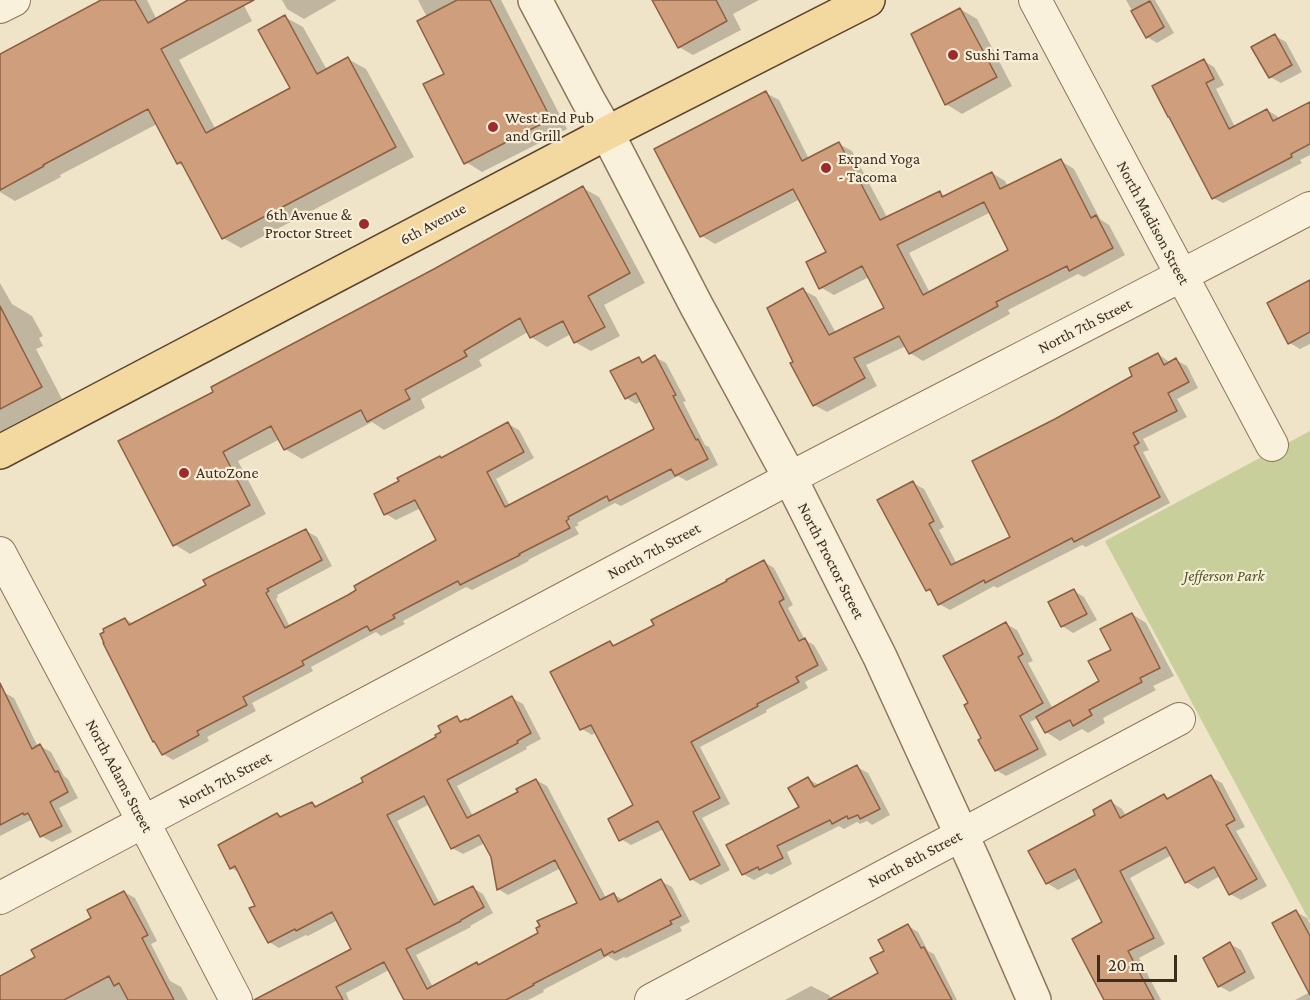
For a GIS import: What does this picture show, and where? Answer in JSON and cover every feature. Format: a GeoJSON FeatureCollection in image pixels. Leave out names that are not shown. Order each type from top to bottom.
{"type":"FeatureCollection","features":[{"type":"Feature","properties":{"kind":"main road","name":"6th Avenue"},"geometry":{"type":"LineString","coordinates":[[0,452],[607,133],[868,0]]}},
{"type":"Feature","properties":{"kind":"street"},"geometry":{"type":"LineString","coordinates":[[0,8],[14,0]]}},
{"type":"Feature","properties":{"kind":"street","name":"North Proctor Street"},"geometry":{"type":"LineString","coordinates":[[536,0],[696,305],[790,478],[880,657],[1034,1000]]}},
{"type":"Feature","properties":{"kind":"street","name":"North Madison Street"},"geometry":{"type":"LineString","coordinates":[[1035,0],[1272,445]]}},
{"type":"Feature","properties":{"kind":"street","name":"North 7th Street"},"geometry":{"type":"LineString","coordinates":[[0,898],[790,478],[1310,208]]}},
{"type":"Feature","properties":{"kind":"street","name":"North Adams Street"},"geometry":{"type":"LineString","coordinates":[[0,554],[236,1000]]}},
{"type":"Feature","properties":{"kind":"street","name":"North 8th Street"},"geometry":{"type":"LineString","coordinates":[[651,1000],[1179,719]]}},
{"type":"Feature","properties":{"kind":"green space","name":"Jefferson Park"},"geometry":{"type":"Polygon","coordinates":[[[1310,431],[1310,922],[1105,541],[1310,431]]]}},
{"type":"Feature","properties":{"kind":"building"},"geometry":{"type":"Polygon","coordinates":[[[101,0],[135,0],[148,23],[188,0],[254,0],[161,49],[206,133],[290,88],[258,30],[285,15],[317,74],[348,57],[396,147],[222,239],[181,162],[177,164],[148,109],[0,190],[0,54],[101,0]]]}},
{"type":"Feature","properties":{"kind":"building"},"geometry":{"type":"Polygon","coordinates":[[[457,0],[490,0],[551,119],[464,164],[423,84],[444,74],[417,21],[457,0]]]}},
{"type":"Feature","properties":{"kind":"building"},"geometry":{"type":"Polygon","coordinates":[[[652,0],[716,0],[727,21],[678,48],[652,0]]]}},
{"type":"Feature","properties":{"kind":"building"},"geometry":{"type":"Polygon","coordinates":[[[1150,1],[1164,27],[1146,38],[1131,11],[1150,1]]]}},
{"type":"Feature","properties":{"kind":"building","name":"Sushi Tama"},"geometry":{"type":"Polygon","coordinates":[[[960,8],[997,77],[945,105],[911,34],[960,8]]]}},
{"type":"Feature","properties":{"kind":"building"},"geometry":{"type":"Polygon","coordinates":[[[1275,34],[1292,65],[1269,78],[1251,47],[1275,34]]]}},
{"type":"Feature","properties":{"kind":"building"},"geometry":{"type":"Polygon","coordinates":[[[1204,59],[1214,79],[1206,83],[1229,129],[1267,109],[1273,121],[1310,102],[1310,144],[1291,154],[1292,157],[1212,199],[1152,86],[1204,59]]]}},
{"type":"Feature","properties":{"kind":"building"},"geometry":{"type":"Polygon","coordinates":[[[766,91],[802,161],[839,142],[880,220],[940,191],[942,197],[992,172],[1000,189],[1061,159],[1091,218],[1096,215],[1113,248],[1069,271],[1067,266],[996,302],[998,306],[909,354],[899,336],[854,358],[865,378],[813,406],[790,363],[793,362],[767,308],[803,288],[829,335],[884,308],[862,266],[819,289],[806,262],[826,252],[793,189],[700,237],[654,149],[766,91]],[[984,202],[897,245],[923,295],[1008,250],[984,202]]]}},
{"type":"Feature","properties":{"kind":"building"},"geometry":{"type":"Polygon","coordinates":[[[583,186],[630,273],[588,296],[605,327],[574,343],[563,321],[530,338],[520,318],[464,351],[467,356],[405,390],[410,399],[367,422],[361,410],[284,450],[271,426],[223,452],[250,505],[173,546],[118,441],[213,392],[211,387],[434,269],[583,186]]]}},
{"type":"Feature","properties":{"kind":"building"},"geometry":{"type":"Polygon","coordinates":[[[1310,280],[1310,332],[1288,344],[1267,303],[1310,280]]]}},
{"type":"Feature","properties":{"kind":"building"},"geometry":{"type":"Polygon","coordinates":[[[0,306],[42,387],[0,409],[0,306]]]}},
{"type":"Feature","properties":{"kind":"building"},"geometry":{"type":"Polygon","coordinates":[[[1158,353],[1164,365],[1176,358],[1189,382],[1168,393],[1177,411],[1133,433],[1139,443],[1134,446],[1160,497],[1074,542],[1072,538],[938,605],[930,589],[926,591],[877,500],[913,481],[934,521],[929,524],[951,565],[1010,537],[972,461],[1055,419],[1132,376],[1129,368],[1158,353]]]}},
{"type":"Feature","properties":{"kind":"building"},"geometry":{"type":"Polygon","coordinates":[[[655,355],[676,395],[673,396],[708,459],[675,476],[671,469],[609,501],[607,496],[568,517],[566,521],[570,528],[460,585],[458,581],[393,615],[395,618],[370,631],[367,626],[302,661],[304,665],[243,697],[247,705],[197,731],[199,735],[162,755],[153,742],[103,643],[100,634],[104,632],[103,629],[125,618],[129,625],[206,585],[203,580],[306,529],[322,560],[267,589],[269,591],[266,593],[285,628],[348,595],[356,590],[354,586],[436,540],[415,500],[384,515],[374,494],[399,481],[397,478],[440,456],[441,458],[508,422],[524,452],[487,472],[505,507],[654,429],[636,393],[625,399],[610,371],[639,357],[642,363],[655,355]]]}},
{"type":"Feature","properties":{"kind":"building"},"geometry":{"type":"Polygon","coordinates":[[[764,560],[784,599],[779,602],[799,641],[805,638],[818,665],[796,677],[799,682],[691,742],[720,798],[693,812],[720,865],[690,880],[658,821],[619,841],[608,819],[633,805],[591,725],[580,730],[550,672],[610,641],[613,646],[654,625],[651,620],[764,560]]]}},
{"type":"Feature","properties":{"kind":"building"},"geometry":{"type":"Polygon","coordinates":[[[1074,589],[1087,614],[1061,627],[1048,602],[1074,589]]]}},
{"type":"Feature","properties":{"kind":"building"},"geometry":{"type":"Polygon","coordinates":[[[1132,613],[1160,668],[1140,678],[1142,682],[1089,710],[1092,715],[1073,726],[1070,720],[1045,733],[1036,717],[1099,681],[1088,661],[1111,650],[1100,629],[1132,613]]]}},
{"type":"Feature","properties":{"kind":"building"},"geometry":{"type":"Polygon","coordinates":[[[1006,622],[1023,654],[1018,657],[1043,703],[1020,716],[1038,749],[995,771],[978,740],[981,738],[964,705],[968,703],[943,656],[1006,622]]]}},
{"type":"Feature","properties":{"kind":"building"},"geometry":{"type":"Polygon","coordinates":[[[0,683],[32,749],[40,744],[55,772],[58,771],[68,792],[50,802],[62,826],[40,837],[28,813],[24,815],[23,813],[0,825],[0,683]]]}},
{"type":"Feature","properties":{"kind":"building"},"geometry":{"type":"Polygon","coordinates":[[[512,696],[531,733],[517,741],[518,743],[447,780],[467,818],[518,792],[516,789],[536,779],[600,900],[614,893],[618,902],[661,879],[681,916],[670,921],[672,924],[614,953],[613,951],[604,956],[601,949],[506,1000],[404,1000],[384,962],[336,987],[343,1000],[254,1000],[351,949],[332,912],[268,943],[249,908],[255,906],[235,866],[230,869],[218,845],[277,813],[280,817],[312,802],[315,807],[363,782],[361,778],[436,737],[435,735],[441,732],[438,726],[457,716],[460,722],[512,696]],[[424,796],[387,815],[434,905],[473,886],[484,907],[406,949],[427,989],[538,933],[536,928],[540,926],[537,921],[577,903],[555,860],[497,890],[491,857],[479,835],[451,849],[424,796]]]}},
{"type":"Feature","properties":{"kind":"building"},"geometry":{"type":"Polygon","coordinates":[[[857,765],[880,809],[860,819],[858,815],[848,819],[847,816],[832,824],[830,820],[777,846],[783,858],[759,870],[758,867],[742,875],[726,845],[799,807],[788,788],[808,777],[814,787],[857,765]]]}},
{"type":"Feature","properties":{"kind":"building"},"geometry":{"type":"Polygon","coordinates":[[[1211,775],[1235,820],[1226,825],[1257,879],[1229,895],[1214,867],[1185,883],[1166,847],[1120,871],[1154,938],[1128,951],[1154,1000],[1104,1000],[1072,939],[1102,922],[1075,869],[1046,884],[1028,851],[1095,815],[1093,810],[1111,800],[1120,818],[1164,794],[1167,799],[1211,775]]]}},
{"type":"Feature","properties":{"kind":"building"},"geometry":{"type":"Polygon","coordinates":[[[124,891],[148,935],[142,938],[174,1000],[128,1000],[119,983],[114,986],[109,976],[64,1000],[0,1000],[0,976],[35,957],[31,950],[91,918],[87,910],[124,891]]]}},
{"type":"Feature","properties":{"kind":"building"},"geometry":{"type":"Polygon","coordinates":[[[1296,910],[1310,936],[1310,995],[1272,923],[1296,910]]]}},
{"type":"Feature","properties":{"kind":"building"},"geometry":{"type":"Polygon","coordinates":[[[908,924],[921,948],[924,947],[952,1000],[828,1000],[878,973],[870,958],[884,951],[878,940],[908,924]]]}},
{"type":"Feature","properties":{"kind":"building"},"geometry":{"type":"Polygon","coordinates":[[[1230,942],[1245,972],[1218,987],[1203,958],[1230,942]]]}},
{"type":"Feature","properties":{"kind":"place","name":"Sushi Tama"},"geometry":{"type":"Point","coordinates":[953,55]}},
{"type":"Feature","properties":{"kind":"place","name":"West End Pub and Grill"},"geometry":{"type":"Point","coordinates":[493,127]}},
{"type":"Feature","properties":{"kind":"place","name":"Expand Yoga - Tacoma"},"geometry":{"type":"Point","coordinates":[826,168]}},
{"type":"Feature","properties":{"kind":"place","name":"6th Avenue & Proctor Street"},"geometry":{"type":"Point","coordinates":[364,224]}},
{"type":"Feature","properties":{"kind":"place","name":"AutoZone"},"geometry":{"type":"Point","coordinates":[184,473]}}]}
